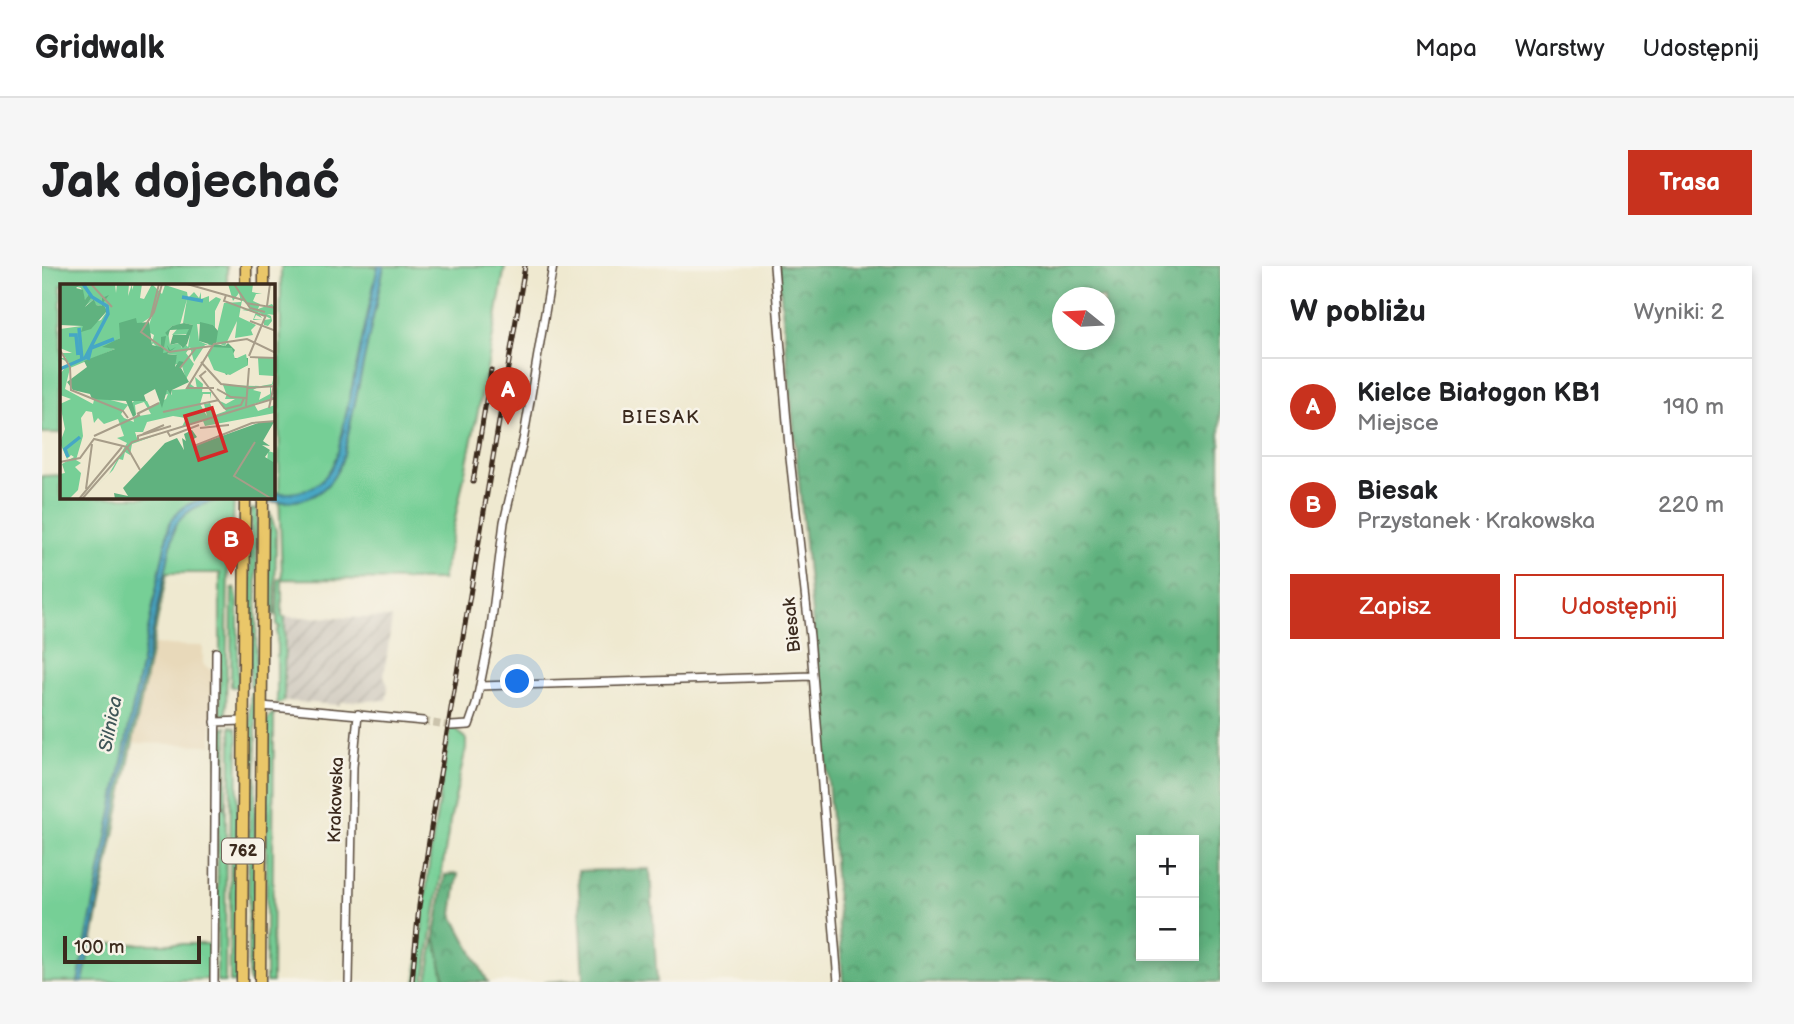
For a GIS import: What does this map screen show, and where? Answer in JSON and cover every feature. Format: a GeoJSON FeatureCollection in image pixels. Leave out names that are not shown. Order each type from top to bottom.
{"type":"FeatureCollection","features":[{"type":"Feature","properties":{"kind":"main road"},"geometry":{"type":"LineString","coordinates":[[246,266],[246,284]]}},
{"type":"Feature","properties":{"kind":"main road"},"geometry":{"type":"LineString","coordinates":[[264,266],[264,284]]}},
{"type":"Feature","properties":{"kind":"main road","name":"762"},"geometry":{"type":"LineString","coordinates":[[243,982],[245,499]]}},
{"type":"Feature","properties":{"kind":"main road","name":"762"},"geometry":{"type":"LineString","coordinates":[[260,982],[263,499]]}},
{"type":"Feature","properties":{"kind":"street"},"geometry":{"type":"LineString","coordinates":[[451,726],[462,727],[471,722],[480,686],[495,608],[504,522],[524,436],[553,266]]}},
{"type":"Feature","properties":{"kind":"street","name":"Biesak"},"geometry":{"type":"LineString","coordinates":[[774,266],[790,458],[813,676],[838,982]]}},
{"type":"Feature","properties":{"kind":"street"},"geometry":{"type":"LineString","coordinates":[[214,982],[215,652]]}},
{"type":"Feature","properties":{"kind":"street"},"geometry":{"type":"LineString","coordinates":[[480,686],[813,676]]}},
{"type":"Feature","properties":{"kind":"street"},"geometry":{"type":"LineString","coordinates":[[262,706],[423,721]]}},
{"type":"Feature","properties":{"kind":"street","name":"Krakowska"},"geometry":{"type":"LineString","coordinates":[[349,982],[353,767],[358,714]]}},
{"type":"Feature","properties":{"kind":"street"},"geometry":{"type":"LineString","coordinates":[[215,722],[244,721]]}},
{"type":"Feature","properties":{"kind":"shaded area"},"geometry":{"type":"Polygon","coordinates":[[[285,617],[392,618],[384,676],[388,686],[386,700],[341,702],[340,705],[284,701],[285,617]]]}},
{"type":"Feature","properties":{"kind":"shaded area"},"geometry":{"type":"Polygon","coordinates":[[[151,645],[203,646],[203,664],[212,671],[212,745],[131,743],[151,645]]]}},
{"type":"Feature","properties":{"kind":"green space"},"geometry":{"type":"Polygon","coordinates":[[[42,266],[227,266],[227,284],[60,284],[60,433],[42,433],[42,266]]]}},
{"type":"Feature","properties":{"kind":"green space"},"geometry":{"type":"Polygon","coordinates":[[[281,266],[505,266],[488,364],[442,580],[282,579],[282,617],[285,617],[284,701],[277,703],[277,631],[280,627],[277,626],[278,579],[282,578],[279,488],[281,266]]]}},
{"type":"Feature","properties":{"kind":"green space"},"geometry":{"type":"Polygon","coordinates":[[[778,266],[1220,266],[1220,982],[843,982],[828,779],[778,266]]]}},
{"type":"Feature","properties":{"kind":"green space"},"geometry":{"type":"Polygon","coordinates":[[[60,475],[60,499],[234,499],[228,562],[226,716],[221,714],[220,710],[220,573],[167,573],[92,944],[212,944],[212,979],[42,982],[42,476],[60,475]]]}},
{"type":"Feature","properties":{"kind":"green space"},"geometry":{"type":"Polygon","coordinates":[[[251,509],[257,510],[256,687],[250,687],[251,509]]]}},
{"type":"Feature","properties":{"kind":"green space"},"geometry":{"type":"Polygon","coordinates":[[[269,511],[276,531],[275,615],[268,587],[269,511]]]}},
{"type":"Feature","properties":{"kind":"green space"},"geometry":{"type":"Polygon","coordinates":[[[235,588],[238,603],[238,687],[231,687],[232,590],[235,588]]]}},
{"type":"Feature","properties":{"kind":"green space"},"geometry":{"type":"Polygon","coordinates":[[[250,693],[256,693],[254,982],[249,982],[248,971],[250,693]]]}},
{"type":"Feature","properties":{"kind":"green space"},"geometry":{"type":"Polygon","coordinates":[[[274,712],[272,982],[266,982],[267,721],[274,712]]]}},
{"type":"Feature","properties":{"kind":"green space"},"geometry":{"type":"Polygon","coordinates":[[[227,726],[226,806],[218,806],[219,745],[222,743],[222,728],[227,726]]]}},
{"type":"Feature","properties":{"kind":"green space"},"geometry":{"type":"Polygon","coordinates":[[[231,726],[236,728],[238,735],[236,982],[230,982],[231,726]]]}},
{"type":"Feature","properties":{"kind":"green space"},"geometry":{"type":"Polygon","coordinates":[[[451,726],[466,738],[466,748],[450,821],[424,982],[416,982],[430,856],[451,726]]]}},
{"type":"Feature","properties":{"kind":"green space"},"geometry":{"type":"Polygon","coordinates":[[[218,808],[226,808],[225,982],[217,982],[218,808]]]}},
{"type":"Feature","properties":{"kind":"green space"},"geometry":{"type":"Polygon","coordinates":[[[650,869],[657,982],[543,982],[584,979],[578,871],[650,869]]]}},
{"type":"Feature","properties":{"kind":"green space"},"geometry":{"type":"Polygon","coordinates":[[[458,874],[452,914],[488,982],[445,982],[435,935],[445,875],[458,874]]]}},
{"type":"Feature","properties":{"kind":"green space"},"geometry":{"type":"Polygon","coordinates":[[[435,935],[445,982],[427,982],[435,935]]]}},
{"type":"Feature","properties":{"kind":"water"},"geometry":{"type":"Polygon","coordinates":[[[378,266],[384,266],[344,454],[330,482],[312,496],[290,502],[216,501],[194,508],[175,526],[83,982],[78,982],[169,525],[177,513],[201,499],[275,499],[275,493],[306,490],[328,473],[338,452],[378,266]]]}},
{"type":"Feature","properties":{"kind":"tunnel"},"geometry":{"type":"LineString","coordinates":[[423,721],[451,726]]}},
{"type":"Feature","properties":{"kind":"railway"},"geometry":{"type":"LineString","coordinates":[[412,982],[419,906],[431,828],[525,266]]}},
{"type":"Feature","properties":{"kind":"railway"},"geometry":{"type":"LineString","coordinates":[[473,482],[491,370]]}},
{"type":"Feature","properties":{"kind":"place","name":"Kielce Białogon KB1"},"geometry":{"type":"Point","coordinates":[508,425]}},
{"type":"Feature","properties":{"kind":"place","name":"Biesak"},"geometry":{"type":"Point","coordinates":[231,575]}},
{"type":"Feature","properties":{"kind":"district","name":"BIESAK"},"geometry":{"type":"Point","coordinates":[661,417]}},
{"type":"Feature","properties":{"kind":"water label","name":"Silnica"},"geometry":{"type":"Point","coordinates":[111,724]}}]}
